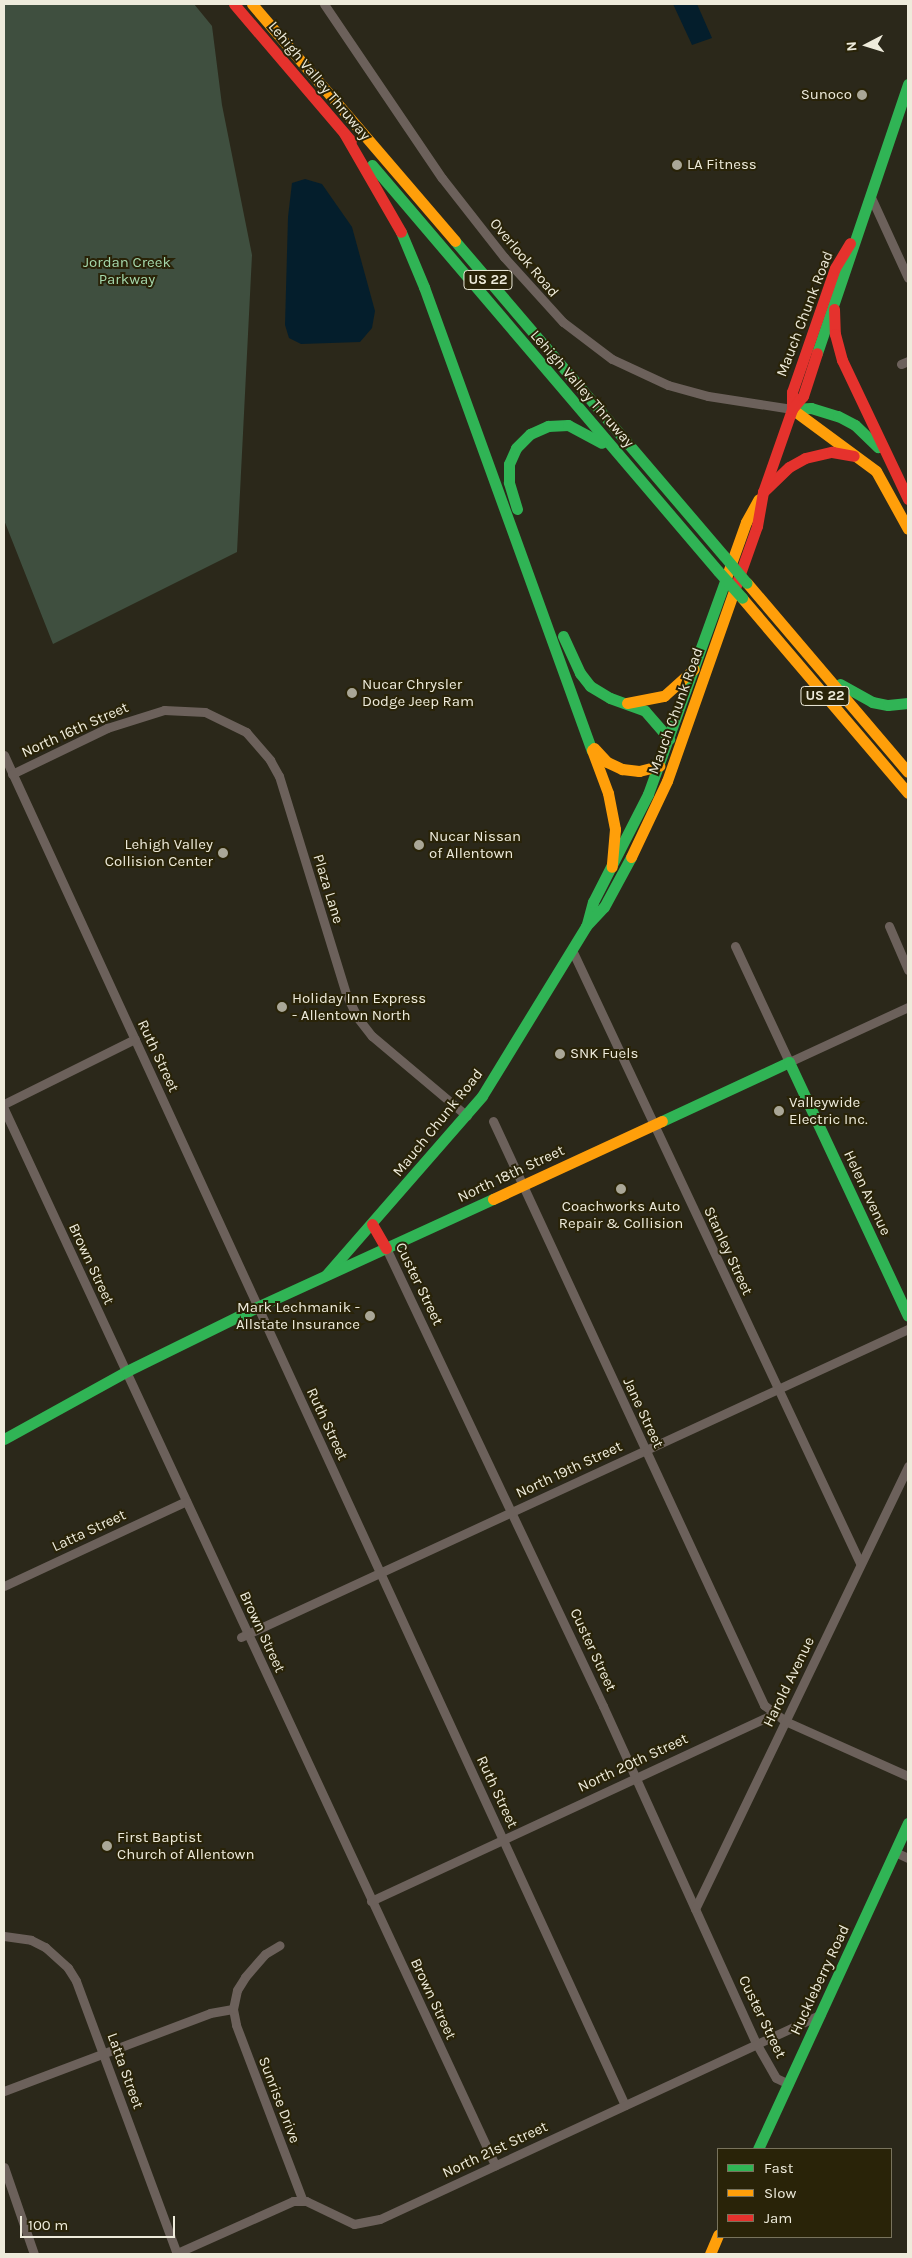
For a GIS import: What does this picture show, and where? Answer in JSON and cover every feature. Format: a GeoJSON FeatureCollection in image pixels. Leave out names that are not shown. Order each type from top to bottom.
{"type":"FeatureCollection","features":[{"type":"Feature","properties":{"kind":"main road","name":"Lehigh Valley Thruway"},"geometry":{"type":"LineString","coordinates":[[234,4],[908,793]]}},
{"type":"Feature","properties":{"kind":"main road","name":"Lehigh Valley Thruway"},"geometry":{"type":"LineString","coordinates":[[252,4],[908,772]]}},
{"type":"Feature","properties":{"kind":"main road","name":"Mauch Chunk Road"},"geometry":{"type":"LineString","coordinates":[[792,409],[803,396],[834,309],[856,232],[908,84]]}},
{"type":"Feature","properties":{"kind":"main road"},"geometry":{"type":"LineString","coordinates":[[344,134],[392,215],[416,267],[591,744],[613,810],[616,838],[612,867]]}},
{"type":"Feature","properties":{"kind":"main road","name":"Mauch Chunk Road"},"geometry":{"type":"LineString","coordinates":[[586,926],[604,908],[636,848],[676,757],[757,526],[763,492],[792,409],[792,392],[835,268],[856,232]]}},
{"type":"Feature","properties":{"kind":"main road"},"geometry":{"type":"LineString","coordinates":[[834,309],[838,352],[908,499]]}},
{"type":"Feature","properties":{"kind":"main road"},"geometry":{"type":"LineString","coordinates":[[792,409],[864,460],[887,486],[908,529]]}},
{"type":"Feature","properties":{"kind":"main road"},"geometry":{"type":"LineString","coordinates":[[792,409],[820,409],[846,420],[871,439],[890,462]]}},
{"type":"Feature","properties":{"kind":"main road"},"geometry":{"type":"LineString","coordinates":[[591,744],[607,762],[622,769],[639,771],[659,766],[676,757],[669,739],[650,716],[590,686],[570,656],[512,496],[508,476],[509,464],[516,448],[530,434],[548,426],[574,427],[617,453]]}},
{"type":"Feature","properties":{"kind":"main road"},"geometry":{"type":"LineString","coordinates":[[763,492],[789,467],[805,458],[832,452],[864,460]]}},
{"type":"Feature","properties":{"kind":"main road","name":"Mauch Chunk Road"},"geometry":{"type":"LineString","coordinates":[[326,1275],[467,1116],[512,1051],[586,926],[593,902],[612,867],[659,766],[746,522],[763,492]]}},
{"type":"Feature","properties":{"kind":"main road"},"geometry":{"type":"LineString","coordinates":[[624,703],[664,696],[694,669]]}},
{"type":"Feature","properties":{"kind":"main road"},"geometry":{"type":"LineString","coordinates":[[825,675],[872,702],[888,705],[908,703]]}},
{"type":"Feature","properties":{"kind":"main road","name":"North 18th Street"},"geometry":{"type":"LineString","coordinates":[[126,1372],[326,1275],[789,1062]]}},
{"type":"Feature","properties":{"kind":"main road","name":"Helen Avenue"},"geometry":{"type":"LineString","coordinates":[[789,1062],[908,1316]]}},
{"type":"Feature","properties":{"kind":"main road","name":"Custer Street"},"geometry":{"type":"LineString","coordinates":[[372,1224],[386,1248]]}},
{"type":"Feature","properties":{"kind":"main road"},"geometry":{"type":"LineString","coordinates":[[4,1439],[126,1372]]}},
{"type":"Feature","properties":{"kind":"main road","name":"Huckleberry Road"},"geometry":{"type":"LineString","coordinates":[[758,2148],[822,2014],[908,1823]]}},
{"type":"Feature","properties":{"kind":"main road"},"geometry":{"type":"LineString","coordinates":[[710,2254],[717,2238]]}},
{"type":"Feature","properties":{"kind":"street","name":"Overlook Road"},"geometry":{"type":"LineString","coordinates":[[324,4],[442,178],[515,270],[563,322],[612,359],[668,385],[708,396],[792,409]]}},
{"type":"Feature","properties":{"kind":"street"},"geometry":{"type":"LineString","coordinates":[[870,195],[908,278]]}},
{"type":"Feature","properties":{"kind":"street","name":"Plaza Lane"},"geometry":{"type":"LineString","coordinates":[[150,714],[178,709],[205,712],[234,724],[259,745],[279,776],[346,994],[357,1017],[372,1036],[467,1116]]}},
{"type":"Feature","properties":{"kind":"street","name":"North 16th Street"},"geometry":{"type":"LineString","coordinates":[[12,774],[107,728],[150,714]]}},
{"type":"Feature","properties":{"kind":"street","name":"Ruth Street"},"geometry":{"type":"LineString","coordinates":[[4,755],[257,1308],[504,1839],[624,2105]]}},
{"type":"Feature","properties":{"kind":"street"},"geometry":{"type":"LineString","coordinates":[[889,926],[908,970]]}},
{"type":"Feature","properties":{"kind":"street","name":"Helen Avenue"},"geometry":{"type":"LineString","coordinates":[[735,946],[789,1062]]}},
{"type":"Feature","properties":{"kind":"street","name":"Stanley Street"},"geometry":{"type":"LineString","coordinates":[[572,950],[860,1563]]}},
{"type":"Feature","properties":{"kind":"street","name":"North 18th Street"},"geometry":{"type":"LineString","coordinates":[[789,1062],[908,1007]]}},
{"type":"Feature","properties":{"kind":"street"},"geometry":{"type":"LineString","coordinates":[[4,1104],[135,1039]]}},
{"type":"Feature","properties":{"kind":"street","name":"Brown Street"},"geometry":{"type":"LineString","coordinates":[[4,1109],[186,1501],[245,1635],[495,2165]]}},
{"type":"Feature","properties":{"kind":"street","name":"Jane Street"},"geometry":{"type":"LineString","coordinates":[[493,1122],[764,1705],[773,1714]]}},
{"type":"Feature","properties":{"kind":"street","name":"Custer Street"},"geometry":{"type":"LineString","coordinates":[[386,1248],[636,1778],[756,2043],[776,2078],[789,2084]]}},
{"type":"Feature","properties":{"kind":"street","name":"North 19th Street"},"geometry":{"type":"LineString","coordinates":[[245,1635],[908,1329]]}},
{"type":"Feature","properties":{"kind":"street","name":"Harold Avenue"},"geometry":{"type":"LineString","coordinates":[[695,1909],[908,1466]]}},
{"type":"Feature","properties":{"kind":"street","name":"Latta Street"},"geometry":{"type":"LineString","coordinates":[[4,1586],[186,1501]]}},
{"type":"Feature","properties":{"kind":"street"},"geometry":{"type":"LineString","coordinates":[[773,1714],[908,1776]]}},
{"type":"Feature","properties":{"kind":"street","name":"North 20th Street"},"geometry":{"type":"LineString","coordinates":[[371,1901],[773,1714]]}},
{"type":"Feature","properties":{"kind":"street"},"geometry":{"type":"LineString","coordinates":[[895,1852],[908,1858]]}},
{"type":"Feature","properties":{"kind":"street","name":"Latta Street"},"geometry":{"type":"LineString","coordinates":[[4,1936],[31,1940],[46,1947],[68,1968],[86,2005],[177,2254]]}},
{"type":"Feature","properties":{"kind":"street"},"geometry":{"type":"LineString","coordinates":[[4,2091],[210,2013],[233,2009],[237,1990],[245,1977],[265,1954],[280,1944]]}},
{"type":"Feature","properties":{"kind":"street","name":"Sunrise Drive"},"geometry":{"type":"LineString","coordinates":[[233,2009],[236,2025],[303,2201]]}},
{"type":"Feature","properties":{"kind":"street","name":"North 21st Street"},"geometry":{"type":"LineString","coordinates":[[303,2201],[345,2222],[366,2223],[822,2014]]}},
{"type":"Feature","properties":{"kind":"street"},"geometry":{"type":"LineString","coordinates":[[4,2167],[34,2254]]}},
{"type":"Feature","properties":{"kind":"street"},"geometry":{"type":"LineString","coordinates":[[177,2254],[283,2203],[303,2201]]}},
{"type":"Feature","properties":{"kind":"green space","name":"Jordan Creek Parkway"},"geometry":{"type":"Polygon","coordinates":[[[4,4],[194,4],[212,26],[222,105],[252,255],[237,552],[53,644],[4,520],[4,4]]]}},
{"type":"Feature","properties":{"kind":"water"},"geometry":{"type":"Polygon","coordinates":[[[673,4],[697,4],[712,38],[692,45],[673,4]]]}},
{"type":"Feature","properties":{"kind":"water"},"geometry":{"type":"Polygon","coordinates":[[[305,179],[322,184],[352,227],[375,311],[372,328],[360,342],[301,344],[289,338],[285,325],[288,217],[292,183],[305,179]]]}},
{"type":"Feature","properties":{"kind":"traffic: fast"},"geometry":{"type":"LineString","coordinates":[[817,353],[908,84]]}},
{"type":"Feature","properties":{"kind":"traffic: fast"},"geometry":{"type":"LineString","coordinates":[[372,165],[718,571]]}},
{"type":"Feature","properties":{"kind":"traffic: fast"},"geometry":{"type":"LineString","coordinates":[[401,232],[424,287],[592,750]]}},
{"type":"Feature","properties":{"kind":"traffic: fast"},"geometry":{"type":"LineString","coordinates":[[455,241],[724,556]]}},
{"type":"Feature","properties":{"kind":"traffic: fast"},"geometry":{"type":"LineString","coordinates":[[792,409],[811,408],[838,416],[855,425],[878,447]]}},
{"type":"Feature","properties":{"kind":"traffic: fast"},"geometry":{"type":"LineString","coordinates":[[517,509],[509,482],[509,464],[516,448],[530,434],[548,426],[568,425],[602,443]]}},
{"type":"Feature","properties":{"kind":"traffic: fast"},"geometry":{"type":"LineString","coordinates":[[724,556],[747,583]]}},
{"type":"Feature","properties":{"kind":"traffic: fast"},"geometry":{"type":"LineString","coordinates":[[718,571],[742,598]]}},
{"type":"Feature","properties":{"kind":"traffic: fast"},"geometry":{"type":"LineString","coordinates":[[587,924],[593,902],[648,794],[726,578]]}},
{"type":"Feature","properties":{"kind":"traffic: fast"},"geometry":{"type":"LineString","coordinates":[[563,636],[580,673],[590,686],[610,698],[645,711],[669,739]]}},
{"type":"Feature","properties":{"kind":"traffic: fast"},"geometry":{"type":"LineString","coordinates":[[840,684],[872,702],[888,705],[908,703]]}},
{"type":"Feature","properties":{"kind":"traffic: fast"},"geometry":{"type":"LineString","coordinates":[[326,1275],[482,1096],[586,926],[604,907],[631,857]]}},
{"type":"Feature","properties":{"kind":"traffic: fast"},"geometry":{"type":"LineString","coordinates":[[662,1121],[789,1062],[908,1316]]}},
{"type":"Feature","properties":{"kind":"traffic: fast"},"geometry":{"type":"LineString","coordinates":[[4,1439],[127,1371],[257,1307],[493,1199]]}},
{"type":"Feature","properties":{"kind":"traffic: fast"},"geometry":{"type":"LineString","coordinates":[[758,2148],[908,1823]]}},
{"type":"Feature","properties":{"kind":"traffic: slow"},"geometry":{"type":"LineString","coordinates":[[252,4],[455,241]]}},
{"type":"Feature","properties":{"kind":"traffic: slow"},"geometry":{"type":"LineString","coordinates":[[792,409],[876,471],[908,529]]}},
{"type":"Feature","properties":{"kind":"traffic: slow"},"geometry":{"type":"LineString","coordinates":[[726,578],[746,522],[759,499]]}},
{"type":"Feature","properties":{"kind":"traffic: slow"},"geometry":{"type":"LineString","coordinates":[[747,583],[908,772]]}},
{"type":"Feature","properties":{"kind":"traffic: slow"},"geometry":{"type":"LineString","coordinates":[[631,857],[667,781],[735,588]]}},
{"type":"Feature","properties":{"kind":"traffic: slow"},"geometry":{"type":"LineString","coordinates":[[742,598],[908,793]]}},
{"type":"Feature","properties":{"kind":"traffic: slow"},"geometry":{"type":"LineString","coordinates":[[627,703],[664,696],[694,669]]}},
{"type":"Feature","properties":{"kind":"traffic: slow"},"geometry":{"type":"LineString","coordinates":[[594,748],[607,762],[622,769],[639,771],[659,766]]}},
{"type":"Feature","properties":{"kind":"traffic: slow"},"geometry":{"type":"LineString","coordinates":[[592,750],[608,793],[615,829],[612,867]]}},
{"type":"Feature","properties":{"kind":"traffic: slow"},"geometry":{"type":"LineString","coordinates":[[493,1199],[662,1121]]}},
{"type":"Feature","properties":{"kind":"traffic: slow"},"geometry":{"type":"LineString","coordinates":[[710,2254],[717,2237]]}},
{"type":"Feature","properties":{"kind":"traffic: jam"},"geometry":{"type":"LineString","coordinates":[[234,4],[351,141]]}},
{"type":"Feature","properties":{"kind":"traffic: jam"},"geometry":{"type":"LineString","coordinates":[[344,133],[401,232]]}},
{"type":"Feature","properties":{"kind":"traffic: jam"},"geometry":{"type":"LineString","coordinates":[[792,409],[792,392],[835,268],[850,243]]}},
{"type":"Feature","properties":{"kind":"traffic: jam"},"geometry":{"type":"LineString","coordinates":[[834,309],[835,334],[842,360],[908,499]]}},
{"type":"Feature","properties":{"kind":"traffic: jam"},"geometry":{"type":"LineString","coordinates":[[735,588],[757,526],[763,492],[792,409],[803,396],[817,353]]}},
{"type":"Feature","properties":{"kind":"traffic: jam"},"geometry":{"type":"LineString","coordinates":[[763,492],[789,467],[805,458],[832,452],[854,456]]}},
{"type":"Feature","properties":{"kind":"traffic: jam"},"geometry":{"type":"LineString","coordinates":[[372,1224],[386,1248]]}},
{"type":"Feature","properties":{"kind":"place","name":"Sunoco"},"geometry":{"type":"Point","coordinates":[862,95]}},
{"type":"Feature","properties":{"kind":"place","name":"LA Fitness"},"geometry":{"type":"Point","coordinates":[677,165]}},
{"type":"Feature","properties":{"kind":"place","name":"Nucar Chrysler Dodge Jeep Ram"},"geometry":{"type":"Point","coordinates":[352,693]}},
{"type":"Feature","properties":{"kind":"place","name":"Nucar Nissan of Allentown"},"geometry":{"type":"Point","coordinates":[419,845]}},
{"type":"Feature","properties":{"kind":"place","name":"Lehigh Valley Collision Center"},"geometry":{"type":"Point","coordinates":[223,853]}},
{"type":"Feature","properties":{"kind":"place","name":"Holiday Inn Express - Allentown North"},"geometry":{"type":"Point","coordinates":[282,1007]}},
{"type":"Feature","properties":{"kind":"place","name":"SNK Fuels"},"geometry":{"type":"Point","coordinates":[560,1054]}},
{"type":"Feature","properties":{"kind":"place","name":"Valleywide Electric Inc."},"geometry":{"type":"Point","coordinates":[779,1111]}},
{"type":"Feature","properties":{"kind":"place","name":"Coachworks Auto Repair & Collision"},"geometry":{"type":"Point","coordinates":[621,1189]}},
{"type":"Feature","properties":{"kind":"place","name":"Mark Lechmanik - Allstate Insurance"},"geometry":{"type":"Point","coordinates":[370,1316]}},
{"type":"Feature","properties":{"kind":"place","name":"First Baptist Church of Allentown"},"geometry":{"type":"Point","coordinates":[107,1846]}}]}
